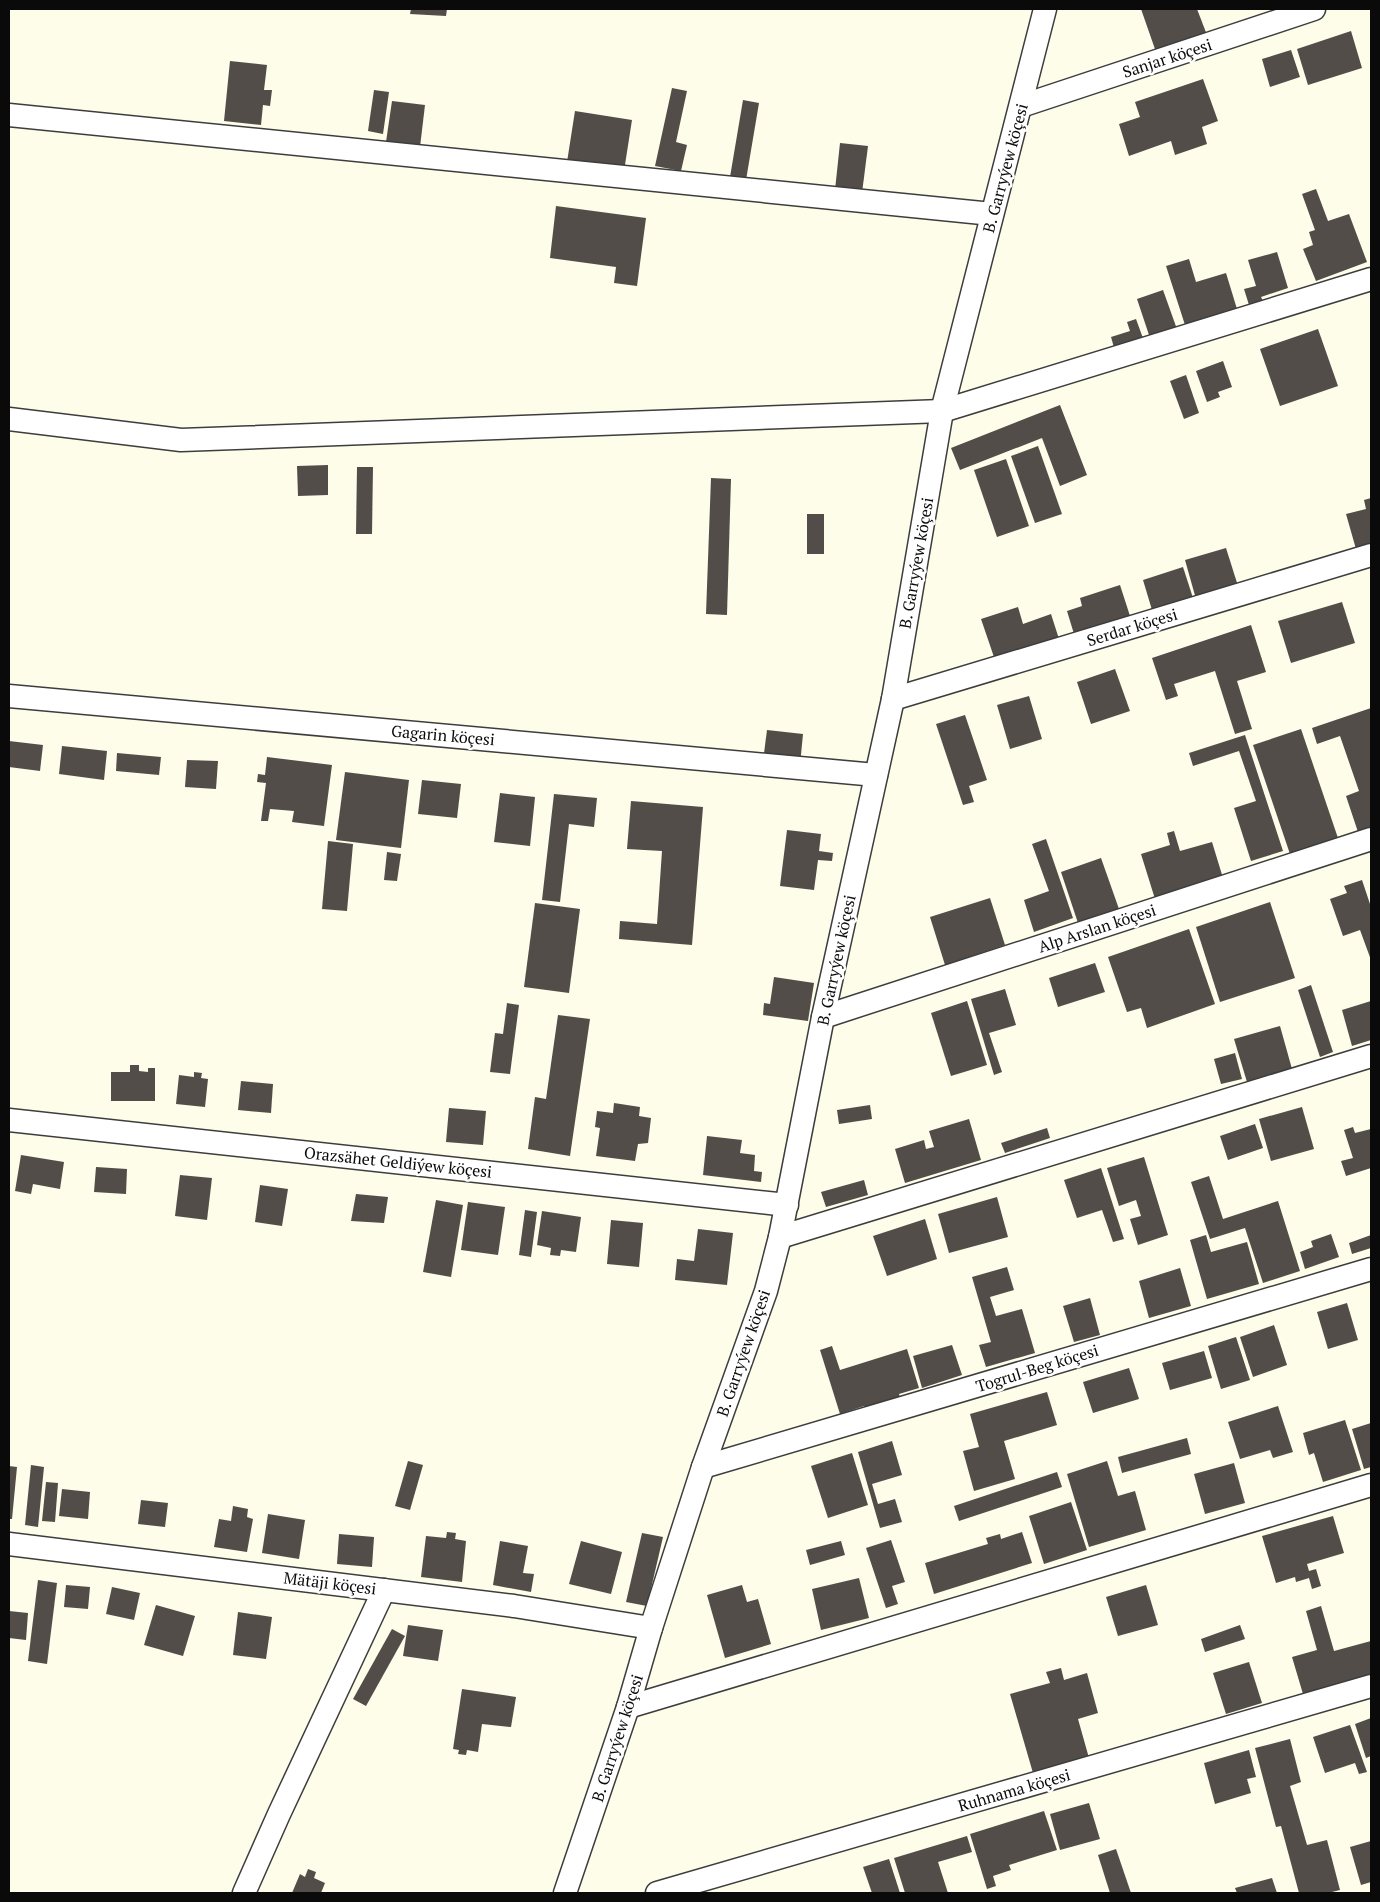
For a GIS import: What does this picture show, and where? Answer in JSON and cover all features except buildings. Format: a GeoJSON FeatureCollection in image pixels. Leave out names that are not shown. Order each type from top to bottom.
{"type":"FeatureCollection","features":[{"type":"Feature","properties":{"kind":"street","name":"B. Garryýew köçesi"},"geometry":{"type":"LineString","coordinates":[[565,1893],[628,1707],[651,1628],[703,1467],[766,1291],[780,1237],[823,1017],[892,699],[942,411],[1045,9]]}},
{"type":"Feature","properties":{"kind":"street","name":"Sanjar köçesi"},"geometry":{"type":"LineString","coordinates":[[1021,106],[1314,9]]}},
{"type":"Feature","properties":{"kind":"street"},"geometry":{"type":"LineString","coordinates":[[9,115],[992,214]]}},
{"type":"Feature","properties":{"kind":"street"},"geometry":{"type":"LineString","coordinates":[[9,419],[180,440],[942,411],[1371,279]]}},
{"type":"Feature","properties":{"kind":"street","name":"Serdar köçesi"},"geometry":{"type":"LineString","coordinates":[[892,699],[1371,555]]}},
{"type":"Feature","properties":{"kind":"street","name":"Gagarin köçesi"},"geometry":{"type":"LineString","coordinates":[[9,696],[876,775]]}},
{"type":"Feature","properties":{"kind":"street","name":"Alp Arslan köçesi"},"geometry":{"type":"LineString","coordinates":[[823,1017],[1371,839]]}},
{"type":"Feature","properties":{"kind":"street"},"geometry":{"type":"LineString","coordinates":[[780,1237],[1371,1056]]}},
{"type":"Feature","properties":{"kind":"street","name":"Orazsähet Geldiýew köçesi"},"geometry":{"type":"LineString","coordinates":[[9,1120],[787,1205]]}},
{"type":"Feature","properties":{"kind":"street","name":"Togrul-Beg köçesi"},"geometry":{"type":"LineString","coordinates":[[703,1467],[1371,1269]]}},
{"type":"Feature","properties":{"kind":"street"},"geometry":{"type":"LineString","coordinates":[[628,1707],[1371,1485]]}},
{"type":"Feature","properties":{"kind":"street","name":"Mätäji köçesi"},"geometry":{"type":"LineString","coordinates":[[9,1544],[514,1606],[651,1628]]}},
{"type":"Feature","properties":{"kind":"street"},"geometry":{"type":"LineString","coordinates":[[244,1893],[384,1590]]}},
{"type":"Feature","properties":{"kind":"street","name":"Ruhnama köçesi"},"geometry":{"type":"LineString","coordinates":[[657,1893],[1371,1686]]}}]}
